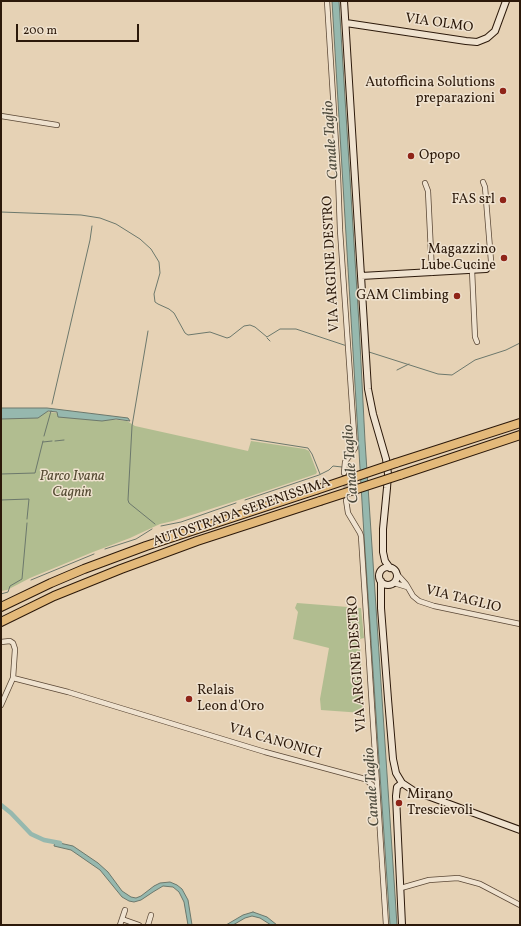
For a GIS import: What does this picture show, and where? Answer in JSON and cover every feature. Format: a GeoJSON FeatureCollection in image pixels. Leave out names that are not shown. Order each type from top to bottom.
{"type":"FeatureCollection","features":[{"type":"Feature","properties":{"kind":"highway","name":"AUTOSTRADA SERENISSIMA"},"geometry":{"type":"LineString","coordinates":[[1,607],[84,569],[146,546],[520,423]]}},
{"type":"Feature","properties":{"kind":"highway","name":"AUTOSTRADA SERENISSIMA"},"geometry":{"type":"LineString","coordinates":[[1,622],[54,596],[197,541],[520,435]]}},
{"type":"Feature","properties":{"kind":"main road"},"geometry":{"type":"LineString","coordinates":[[344,1],[369,392],[373,414],[386,459],[388,474],[380,546],[380,576],[393,759],[396,773],[407,787],[424,796],[520,830]]}},
{"type":"Feature","properties":{"kind":"main road","name":"VIA OLMO"},"geometry":{"type":"LineString","coordinates":[[346,23],[477,42],[487,38],[495,31],[506,1]]}},
{"type":"Feature","properties":{"kind":"main road"},"geometry":{"type":"LineString","coordinates":[[361,276],[486,269]]}},
{"type":"Feature","properties":{"kind":"main road"},"geometry":{"type":"LineString","coordinates":[[383,529],[384,556],[390,568]]}},
{"type":"Feature","properties":{"kind":"main road"},"geometry":{"type":"LineString","coordinates":[[381,571],[385,568],[390,568],[394,569],[397,574],[397,578],[381,601]]}},
{"type":"Feature","properties":{"kind":"main road"},"geometry":{"type":"LineString","coordinates":[[381,581],[384,584],[392,584]]}},
{"type":"Feature","properties":{"kind":"main road"},"geometry":{"type":"LineString","coordinates":[[402,782],[397,787],[396,796],[402,925]]}},
{"type":"Feature","properties":{"kind":"street","name":"VIA ARGINE DESTRO"},"geometry":{"type":"LineString","coordinates":[[327,1],[340,230],[355,448],[345,462],[344,473]]}},
{"type":"Feature","properties":{"kind":"street"},"geometry":{"type":"LineString","coordinates":[[1,116],[57,125]]}},
{"type":"Feature","properties":{"kind":"street"},"geometry":{"type":"LineString","coordinates":[[483,182],[485,187],[491,261],[490,266],[486,269]]}},
{"type":"Feature","properties":{"kind":"street"},"geometry":{"type":"LineString","coordinates":[[425,183],[428,191],[432,272]]}},
{"type":"Feature","properties":{"kind":"street"},"geometry":{"type":"LineString","coordinates":[[472,270],[475,337],[477,342]]}},
{"type":"Feature","properties":{"kind":"street","name":"VIA ARGINE DESTRO"},"geometry":{"type":"LineString","coordinates":[[346,500],[348,513],[361,536],[386,925]]}},
{"type":"Feature","properties":{"kind":"street","name":"VIA TAGLIO"},"geometry":{"type":"LineString","coordinates":[[397,574],[408,587],[412,596],[419,601],[434,606],[520,624]]}},
{"type":"Feature","properties":{"kind":"street","name":"VIA TAGLIO"},"geometry":{"type":"LineString","coordinates":[[392,584],[408,587]]}},
{"type":"Feature","properties":{"kind":"street"},"geometry":{"type":"LineString","coordinates":[[1,642],[10,641],[15,645],[13,678],[1,705]]}},
{"type":"Feature","properties":{"kind":"street","name":"VIA CANONICI"},"geometry":{"type":"LineString","coordinates":[[13,678],[68,692],[265,752],[365,779],[372,785],[379,803]]}},
{"type":"Feature","properties":{"kind":"street"},"geometry":{"type":"LineString","coordinates":[[400,888],[429,880],[458,878],[480,884],[520,905]]}},
{"type":"Feature","properties":{"kind":"street"},"geometry":{"type":"LineString","coordinates":[[120,925],[125,910]]}},
{"type":"Feature","properties":{"kind":"street"},"geometry":{"type":"LineString","coordinates":[[148,925],[151,915]]}},
{"type":"Feature","properties":{"kind":"street"},"geometry":{"type":"LineString","coordinates":[[122,918],[139,925]]}},
{"type":"Feature","properties":{"kind":"green space","name":"Parco Ivana Cagnin"},"geometry":{"type":"Polygon","coordinates":[[[1,412],[48,412],[127,421],[135,426],[248,451],[251,441],[305,449],[309,451],[317,472],[316,474],[245,498],[160,524],[130,538],[30,578],[7,590],[1,591],[1,412]]]}},
{"type":"Feature","properties":{"kind":"green space"},"geometry":{"type":"Polygon","coordinates":[[[297,603],[361,608],[364,638],[360,639],[363,713],[321,710],[320,699],[329,648],[293,639],[298,612],[295,608],[297,603]]]}},
{"type":"Feature","properties":{"kind":"water"},"geometry":{"type":"Polygon","coordinates":[[[332,1],[339,1],[365,441],[397,925],[390,925],[364,535],[332,1]]]}},
{"type":"Feature","properties":{"kind":"water"},"geometry":{"type":"Polygon","coordinates":[[[1,408],[47,408],[128,418],[130,421],[116,419],[102,421],[58,417],[57,412],[48,411],[38,418],[1,419],[1,408]]]}},
{"type":"Feature","properties":{"kind":"water"},"geometry":{"type":"Polygon","coordinates":[[[55,842],[73,846],[98,863],[108,872],[122,891],[131,897],[136,898],[141,896],[160,883],[170,882],[177,885],[182,889],[188,900],[192,925],[188,925],[184,902],[179,892],[173,887],[163,886],[141,900],[134,902],[129,901],[122,897],[100,870],[71,850],[54,846],[55,842]]]}},
{"type":"Feature","properties":{"kind":"water"},"geometry":{"type":"Polygon","coordinates":[[[253,912],[267,917],[277,925],[271,925],[260,918],[252,916],[233,925],[226,925],[243,915],[253,912]]]}},
{"type":"Feature","properties":{"kind":"waterway"},"geometry":{"type":"LineString","coordinates":[[1,212],[81,215],[100,218],[116,224],[140,239],[151,249],[159,262],[160,273],[154,294],[155,302],[174,313],[185,333],[188,335],[210,332],[227,338],[244,326],[250,325],[255,327],[267,337],[280,329],[296,329],[347,346]]}},
{"type":"Feature","properties":{"kind":"waterway"},"geometry":{"type":"LineString","coordinates":[[52,404],[92,226]]}},
{"type":"Feature","properties":{"kind":"waterway"},"geometry":{"type":"LineString","coordinates":[[148,331],[132,426],[128,500],[129,503],[155,524]]}},
{"type":"Feature","properties":{"kind":"waterway"},"geometry":{"type":"LineString","coordinates":[[267,338],[270,341]]}},
{"type":"Feature","properties":{"kind":"waterway"},"geometry":{"type":"LineString","coordinates":[[369,352],[438,374],[452,375],[475,360],[506,350],[520,343]]}},
{"type":"Feature","properties":{"kind":"waterway"},"geometry":{"type":"LineString","coordinates":[[397,370],[409,364]]}},
{"type":"Feature","properties":{"kind":"waterway"},"geometry":{"type":"LineString","coordinates":[[44,436],[51,411]]}},
{"type":"Feature","properties":{"kind":"waterway"},"geometry":{"type":"LineString","coordinates":[[251,439],[308,448],[320,474]]}},
{"type":"Feature","properties":{"kind":"waterway"},"geometry":{"type":"LineString","coordinates":[[55,441],[64,440]]}},
{"type":"Feature","properties":{"kind":"waterway"},"geometry":{"type":"LineString","coordinates":[[1,474],[35,473],[43,441]]}},
{"type":"Feature","properties":{"kind":"waterway"},"geometry":{"type":"LineString","coordinates":[[43,442],[52,441]]}},
{"type":"Feature","properties":{"kind":"waterway","name":"Canale Taglio"},"geometry":{"type":"LineString","coordinates":[[245,500],[319,475],[329,470],[333,466],[342,467]]}},
{"type":"Feature","properties":{"kind":"waterway"},"geometry":{"type":"LineString","coordinates":[[1,500],[29,499],[27,519]]}},
{"type":"Feature","properties":{"kind":"waterway"},"geometry":{"type":"LineString","coordinates":[[161,526],[181,522],[236,503]]}},
{"type":"Feature","properties":{"kind":"waterway"},"geometry":{"type":"LineString","coordinates":[[1,594],[8,592],[10,586],[22,579],[27,523]]}},
{"type":"Feature","properties":{"kind":"waterway"},"geometry":{"type":"LineString","coordinates":[[105,549],[136,539],[152,529]]}},
{"type":"Feature","properties":{"kind":"waterway"},"geometry":{"type":"LineString","coordinates":[[31,580],[94,554]]}},
{"type":"Feature","properties":{"kind":"waterway"},"geometry":{"type":"LineString","coordinates":[[1,805],[31,834],[44,840],[60,843]]}},
{"type":"Feature","properties":{"kind":"tunnel"},"geometry":{"type":"LineString","coordinates":[[345,478],[346,495]]}},
{"type":"Feature","properties":{"kind":"place","name":"Autofficina Solutions preparazioni"},"geometry":{"type":"Point","coordinates":[503,91]}},
{"type":"Feature","properties":{"kind":"place","name":"Opopo"},"geometry":{"type":"Point","coordinates":[411,156]}},
{"type":"Feature","properties":{"kind":"place","name":"FAS srl"},"geometry":{"type":"Point","coordinates":[503,200]}},
{"type":"Feature","properties":{"kind":"place","name":"Magazzino Lube Cucine"},"geometry":{"type":"Point","coordinates":[504,258]}},
{"type":"Feature","properties":{"kind":"place","name":"GAM Climbing"},"geometry":{"type":"Point","coordinates":[457,296]}},
{"type":"Feature","properties":{"kind":"place","name":"Relais Leon d'Oro"},"geometry":{"type":"Point","coordinates":[189,699]}},
{"type":"Feature","properties":{"kind":"place","name":"Mirano Trescievoli"},"geometry":{"type":"Point","coordinates":[399,803]}}]}
